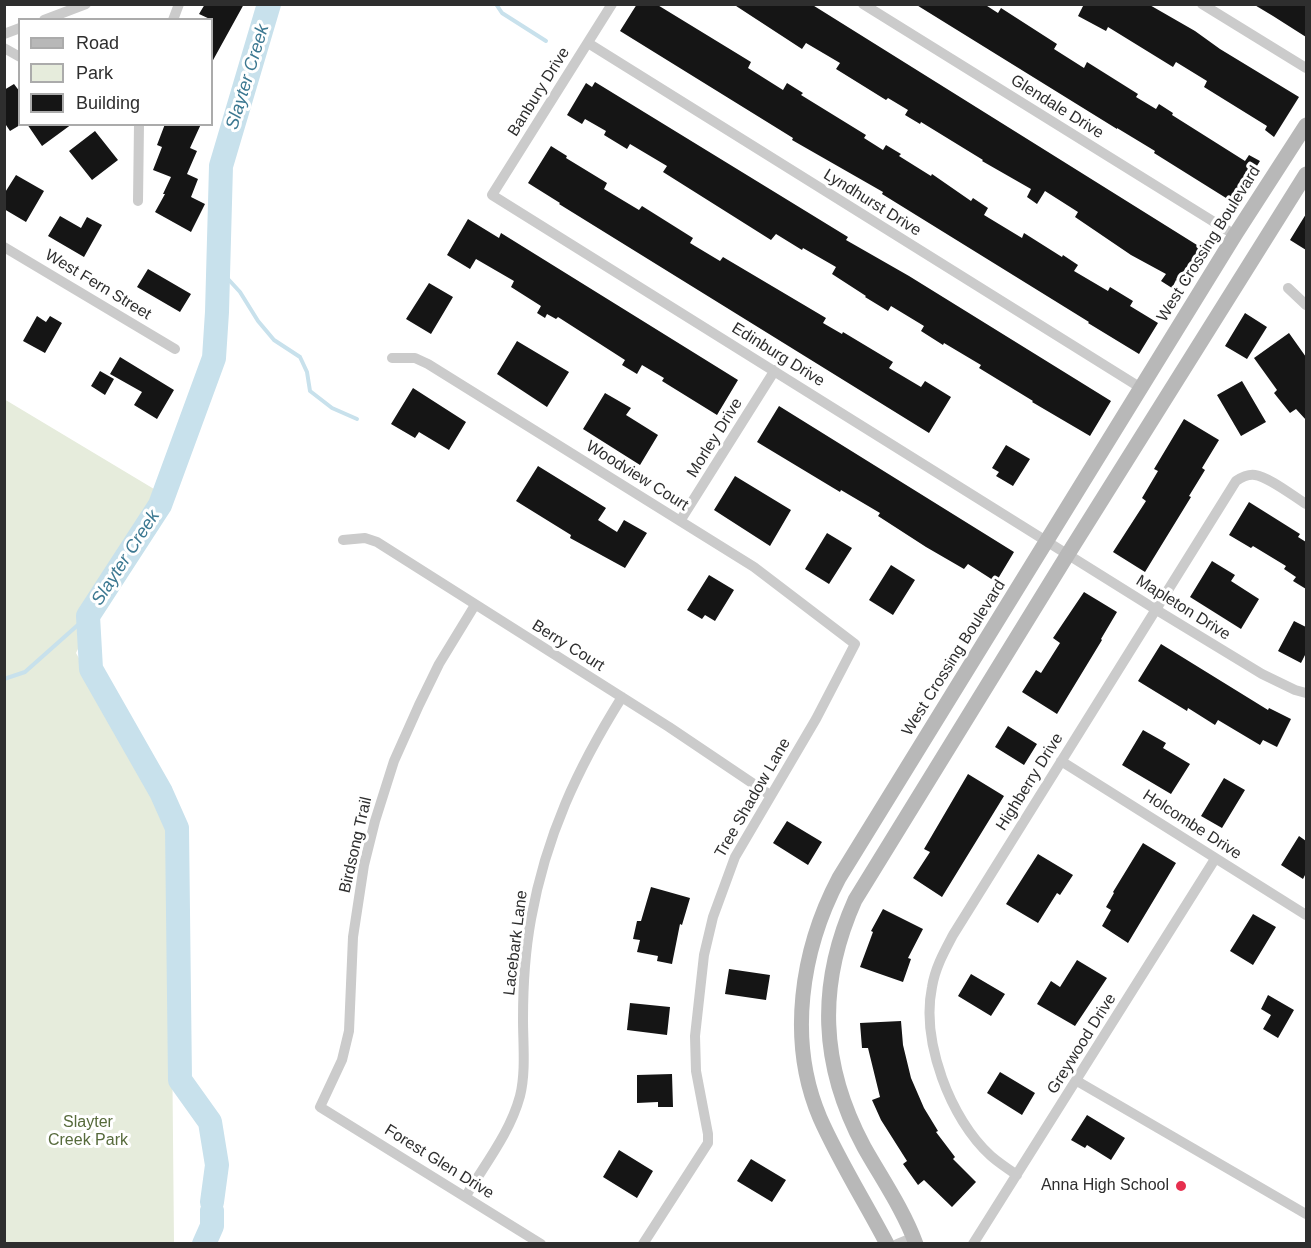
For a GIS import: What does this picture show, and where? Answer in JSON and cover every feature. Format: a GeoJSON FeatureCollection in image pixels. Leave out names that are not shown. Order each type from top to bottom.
{"type":"FeatureCollection","features":[{"type":"Feature","properties":{"kind":"street"},"geometry":{"type":"LineString","coordinates":[[49,18],[86,4]]}},
{"type":"Feature","properties":{"kind":"street","name":"Banbury Drive"},"geometry":{"type":"LineString","coordinates":[[492,195],[612,4]]}},
{"type":"Feature","properties":{"kind":"street","name":"Glendale Drive"},"geometry":{"type":"LineString","coordinates":[[863,4],[1235,235]]}},
{"type":"Feature","properties":{"kind":"street"},"geometry":{"type":"LineString","coordinates":[[1202,4],[1216,8],[1306,68]]}},
{"type":"Feature","properties":{"kind":"street","name":"Lyndhurst Drive"},"geometry":{"type":"LineString","coordinates":[[588,43],[1141,388]]}},
{"type":"Feature","properties":{"kind":"street"},"geometry":{"type":"LineString","coordinates":[[4,48],[18,56]]}},
{"type":"Feature","properties":{"kind":"street","name":"West Crossing Boulevard"},"geometry":{"type":"LineString","coordinates":[[887,1244],[835,1149],[819,1115],[809,1082],[803,1046],[802,1015],[805,978],[825,906],[839,878],[1235,235],[1306,125]]}},
{"type":"Feature","properties":{"kind":"street"},"geometry":{"type":"LineString","coordinates":[[138,201],[139,126]]}},
{"type":"Feature","properties":{"kind":"street"},"geometry":{"type":"LineString","coordinates":[[897,1244],[915,1240],[902,1212],[850,1120],[831,1057],[829,984],[838,941],[855,900],[1306,174]]}},
{"type":"Feature","properties":{"kind":"street","name":"Edinburg Drive"},"geometry":{"type":"LineString","coordinates":[[492,195],[1048,541]]}},
{"type":"Feature","properties":{"kind":"street","name":"West Fern Street"},"geometry":{"type":"LineString","coordinates":[[4,247],[175,349]]}},
{"type":"Feature","properties":{"kind":"street"},"geometry":{"type":"LineString","coordinates":[[1288,288],[1306,305]]}},
{"type":"Feature","properties":{"kind":"street","name":"Woodview Court"},"geometry":{"type":"LineString","coordinates":[[392,358],[415,358],[428,364],[773,580],[855,644]]}},
{"type":"Feature","properties":{"kind":"street","name":"Morley Drive"},"geometry":{"type":"LineString","coordinates":[[680,521],[775,370]]}},
{"type":"Feature","properties":{"kind":"street","name":"Highberry Drive"},"geometry":{"type":"LineString","coordinates":[[1017,1175],[990,1155],[973,1135],[946,1087],[932,1046],[929,1025],[935,972],[953,935],[1236,480],[1253,474],[1306,504]]}},
{"type":"Feature","properties":{"kind":"street","name":"Berry Court"},"geometry":{"type":"LineString","coordinates":[[343,540],[365,538],[377,542],[695,744],[770,795]]}},
{"type":"Feature","properties":{"kind":"street","name":"Mapleton Drive"},"geometry":{"type":"LineString","coordinates":[[1048,541],[1262,674],[1306,693]]}},
{"type":"Feature","properties":{"kind":"street","name":"Birdsong Trail"},"geometry":{"type":"LineString","coordinates":[[320,1107],[340,1067],[349,1031],[352,945],[364,865],[375,821],[394,761],[418,705],[439,664],[475,605]]}},
{"type":"Feature","properties":{"kind":"street","name":"Tree Shadow Lane"},"geometry":{"type":"LineString","coordinates":[[643,1244],[708,1143],[695,1052],[696,1018],[704,955],[725,879],[770,795],[816,719],[855,644]]}},
{"type":"Feature","properties":{"kind":"street","name":"Lacebark Lane"},"geometry":{"type":"LineString","coordinates":[[465,1196],[502,1139],[513,1116],[520,1093],[523,1066],[523,986],[527,946],[535,898],[551,839],[560,811],[586,758],[622,698]]}},
{"type":"Feature","properties":{"kind":"street","name":"Holcombe Drive"},"geometry":{"type":"LineString","coordinates":[[1061,761],[1306,915]]}},
{"type":"Feature","properties":{"kind":"street","name":"Greywood Drive"},"geometry":{"type":"LineString","coordinates":[[973,1244],[1215,859]]}},
{"type":"Feature","properties":{"kind":"street"},"geometry":{"type":"LineString","coordinates":[[1077,1081],[1306,1214]]}},
{"type":"Feature","properties":{"kind":"street","name":"Forest Glen Drive"},"geometry":{"type":"LineString","coordinates":[[320,1107],[541,1244]]}},
{"type":"Feature","properties":{"kind":"green space","name":"Slayter Creek Park"},"geometry":{"type":"Polygon","coordinates":[[[4,399],[154,489],[76,653],[170,821],[174,1243],[5,1243],[4,399]]]}},
{"type":"Feature","properties":{"kind":"building"},"geometry":{"type":"Polygon","coordinates":[[[205,4],[244,4],[213,60],[213,18],[199,14],[205,4]]]}},
{"type":"Feature","properties":{"kind":"building"},"geometry":{"type":"Polygon","coordinates":[[[637,4],[656,4],[751,62],[748,68],[783,90],[787,83],[803,93],[801,95],[866,135],[864,138],[883,150],[886,145],[901,154],[899,156],[931,176],[932,174],[971,201],[973,198],[988,208],[984,215],[1022,238],[1024,233],[1062,257],[1063,255],[1078,265],[1074,271],[1108,291],[1110,287],[1133,301],[1130,306],[1158,323],[1139,354],[882,194],[883,192],[792,140],[793,138],[620,31],[637,4]]]}},
{"type":"Feature","properties":{"kind":"building"},"geometry":{"type":"Polygon","coordinates":[[[733,4],[811,4],[1205,250],[1184,285],[1176,280],[1172,288],[1161,281],[1166,274],[1131,255],[1075,217],[1078,212],[1045,191],[1037,204],[1027,197],[1031,189],[921,122],[920,124],[905,115],[908,110],[888,98],[886,100],[836,69],[840,63],[806,43],[802,49],[733,4]]]}},
{"type":"Feature","properties":{"kind":"building"},"geometry":{"type":"Polygon","coordinates":[[[915,4],[984,4],[998,13],[1001,8],[1057,44],[1054,49],[1084,68],[1087,62],[1138,94],[1136,97],[1156,109],[1159,104],[1173,113],[1172,115],[1245,161],[1249,155],[1260,161],[1234,203],[1154,153],[1155,151],[915,4]]]}},
{"type":"Feature","properties":{"kind":"building"},"geometry":{"type":"Polygon","coordinates":[[[1084,4],[1148,4],[1299,97],[1274,137],[1265,130],[1267,126],[1204,87],[1207,81],[1176,62],[1173,67],[1108,27],[1106,31],[1078,16],[1084,4]]]}},
{"type":"Feature","properties":{"kind":"building"},"geometry":{"type":"Polygon","coordinates":[[[1253,4],[1306,4],[1306,37],[1273,16],[1253,4]]]}},
{"type":"Feature","properties":{"kind":"building"},"geometry":{"type":"Polygon","coordinates":[[[595,82],[848,237],[846,240],[909,276],[1111,401],[1090,436],[979,368],[981,365],[921,331],[924,326],[891,306],[888,311],[865,297],[832,274],[836,267],[776,234],[771,240],[663,172],[667,166],[630,144],[627,149],[604,135],[606,131],[585,119],[582,124],[567,115],[586,83],[592,87],[595,82]]]}},
{"type":"Feature","properties":{"kind":"building"},"geometry":{"type":"Polygon","coordinates":[[[14,84],[18,89],[18,126],[10,131],[4,122],[4,90],[14,84]]]}},
{"type":"Feature","properties":{"kind":"building"},"geometry":{"type":"Polygon","coordinates":[[[28,126],[69,126],[42,146],[28,126]]]}},
{"type":"Feature","properties":{"kind":"building"},"geometry":{"type":"Polygon","coordinates":[[[164,126],[200,126],[190,148],[197,151],[187,174],[198,179],[191,197],[205,204],[191,232],[155,212],[171,177],[153,170],[162,147],[157,145],[164,126]]]}},
{"type":"Feature","properties":{"kind":"building"},"geometry":{"type":"Polygon","coordinates":[[[95,131],[118,160],[92,180],[69,151],[95,131]]]}},
{"type":"Feature","properties":{"kind":"building"},"geometry":{"type":"Polygon","coordinates":[[[551,146],[607,183],[604,189],[639,210],[642,206],[693,238],[690,243],[720,261],[723,257],[826,318],[823,323],[842,334],[843,332],[893,362],[889,368],[921,387],[925,381],[951,397],[929,433],[528,183],[551,146]]]}},
{"type":"Feature","properties":{"kind":"building"},"geometry":{"type":"Polygon","coordinates":[[[16,175],[44,191],[26,222],[4,209],[4,194],[16,175]]]}},
{"type":"Feature","properties":{"kind":"building"},"geometry":{"type":"Polygon","coordinates":[[[1306,214],[1306,250],[1290,240],[1306,214]]]}},
{"type":"Feature","properties":{"kind":"building"},"geometry":{"type":"Polygon","coordinates":[[[60,216],[81,228],[87,217],[102,225],[84,257],[48,236],[60,216]]]}},
{"type":"Feature","properties":{"kind":"building"},"geometry":{"type":"Polygon","coordinates":[[[468,219],[499,238],[501,233],[738,380],[717,415],[662,381],[664,378],[642,365],[637,374],[622,365],[625,360],[558,317],[556,319],[547,314],[545,318],[537,313],[541,306],[511,287],[514,281],[476,259],[470,269],[447,255],[468,219]]]}},
{"type":"Feature","properties":{"kind":"building"},"geometry":{"type":"Polygon","coordinates":[[[148,269],[191,294],[180,312],[137,287],[148,269]]]}},
{"type":"Feature","properties":{"kind":"building"},"geometry":{"type":"Polygon","coordinates":[[[429,283],[453,297],[431,334],[406,319],[429,283]]]}},
{"type":"Feature","properties":{"kind":"building"},"geometry":{"type":"Polygon","coordinates":[[[1245,313],[1267,327],[1247,359],[1225,346],[1245,313]]]}},
{"type":"Feature","properties":{"kind":"building"},"geometry":{"type":"Polygon","coordinates":[[[37,316],[46,322],[50,316],[62,323],[45,353],[23,341],[37,316]]]}},
{"type":"Feature","properties":{"kind":"building"},"geometry":{"type":"Polygon","coordinates":[[[1289,333],[1306,357],[1306,420],[1296,409],[1290,413],[1274,393],[1277,390],[1254,358],[1289,333]]]}},
{"type":"Feature","properties":{"kind":"building"},"geometry":{"type":"Polygon","coordinates":[[[517,341],[569,372],[547,407],[497,374],[517,341]]]}},
{"type":"Feature","properties":{"kind":"building"},"geometry":{"type":"Polygon","coordinates":[[[120,357],[174,390],[157,419],[134,405],[142,392],[110,374],[120,357]]]}},
{"type":"Feature","properties":{"kind":"building"},"geometry":{"type":"Polygon","coordinates":[[[100,371],[114,379],[105,395],[91,386],[100,371]]]}},
{"type":"Feature","properties":{"kind":"building"},"geometry":{"type":"Polygon","coordinates":[[[1242,381],[1266,422],[1241,436],[1217,395],[1242,381]]]}},
{"type":"Feature","properties":{"kind":"building"},"geometry":{"type":"Polygon","coordinates":[[[413,388],[466,422],[449,450],[419,432],[415,438],[391,424],[413,388]]]}},
{"type":"Feature","properties":{"kind":"building"},"geometry":{"type":"Polygon","coordinates":[[[605,393],[631,408],[626,415],[658,435],[640,465],[583,429],[605,393]]]}},
{"type":"Feature","properties":{"kind":"building"},"geometry":{"type":"Polygon","coordinates":[[[779,406],[1014,552],[996,582],[968,564],[964,569],[926,547],[878,516],[880,513],[841,490],[840,492],[757,442],[779,406]]]}},
{"type":"Feature","properties":{"kind":"building"},"geometry":{"type":"Polygon","coordinates":[[[1184,419],[1219,440],[1202,468],[1205,470],[1189,496],[1191,497],[1145,572],[1113,552],[1146,501],[1142,498],[1158,471],[1154,469],[1184,419]]]}},
{"type":"Feature","properties":{"kind":"building"},"geometry":{"type":"Polygon","coordinates":[[[1006,445],[1030,459],[1013,486],[996,476],[999,472],[992,468],[1006,445]]]}},
{"type":"Feature","properties":{"kind":"building"},"geometry":{"type":"Polygon","coordinates":[[[538,466],[606,508],[598,520],[617,532],[624,520],[647,533],[625,568],[570,538],[571,535],[516,501],[538,466]]]}},
{"type":"Feature","properties":{"kind":"building"},"geometry":{"type":"Polygon","coordinates":[[[735,476],[791,510],[770,546],[714,510],[735,476]]]}},
{"type":"Feature","properties":{"kind":"building"},"geometry":{"type":"Polygon","coordinates":[[[1249,502],[1300,534],[1298,537],[1306,542],[1306,589],[1293,581],[1296,577],[1284,569],[1286,566],[1253,546],[1251,548],[1229,535],[1249,502]]]}},
{"type":"Feature","properties":{"kind":"building"},"geometry":{"type":"Polygon","coordinates":[[[827,533],[852,548],[829,584],[805,569],[827,533]]]}},
{"type":"Feature","properties":{"kind":"building"},"geometry":{"type":"Polygon","coordinates":[[[1212,561],[1235,575],[1231,581],[1259,599],[1241,629],[1190,597],[1212,561]]]}},
{"type":"Feature","properties":{"kind":"building"},"geometry":{"type":"Polygon","coordinates":[[[891,565],[915,580],[893,615],[869,600],[891,565]]]}},
{"type":"Feature","properties":{"kind":"building"},"geometry":{"type":"Polygon","coordinates":[[[709,575],[734,590],[715,621],[705,615],[702,619],[687,610],[709,575]]]}},
{"type":"Feature","properties":{"kind":"building"},"geometry":{"type":"Polygon","coordinates":[[[1084,592],[1117,612],[1057,714],[1022,692],[1036,670],[1041,673],[1060,643],[1053,638],[1084,592]]]}},
{"type":"Feature","properties":{"kind":"building"},"geometry":{"type":"Polygon","coordinates":[[[1294,621],[1306,627],[1306,653],[1301,663],[1278,651],[1294,621]]]}},
{"type":"Feature","properties":{"kind":"building"},"geometry":{"type":"Polygon","coordinates":[[[1161,644],[1268,710],[1269,708],[1291,719],[1277,747],[1263,740],[1260,745],[1218,720],[1215,725],[1138,681],[1161,644]]]}},
{"type":"Feature","properties":{"kind":"building"},"geometry":{"type":"Polygon","coordinates":[[[1008,726],[1037,744],[1024,765],[995,747],[1008,726]]]}},
{"type":"Feature","properties":{"kind":"building"},"geometry":{"type":"Polygon","coordinates":[[[1143,730],[1166,743],[1163,748],[1190,764],[1171,794],[1122,765],[1143,730]]]}},
{"type":"Feature","properties":{"kind":"building"},"geometry":{"type":"Polygon","coordinates":[[[968,774],[1004,796],[942,897],[913,878],[930,852],[924,849],[968,774]]]}},
{"type":"Feature","properties":{"kind":"building"},"geometry":{"type":"Polygon","coordinates":[[[1224,778],[1245,790],[1222,828],[1201,816],[1224,778]]]}},
{"type":"Feature","properties":{"kind":"building"},"geometry":{"type":"Polygon","coordinates":[[[787,821],[822,842],[808,865],[773,843],[787,821]]]}},
{"type":"Feature","properties":{"kind":"building"},"geometry":{"type":"Polygon","coordinates":[[[1299,836],[1306,841],[1306,873],[1303,879],[1281,865],[1299,836]]]}},
{"type":"Feature","properties":{"kind":"building"},"geometry":{"type":"Polygon","coordinates":[[[1143,843],[1176,863],[1128,943],[1102,926],[1111,910],[1106,907],[1113,892],[1143,843]]]}},
{"type":"Feature","properties":{"kind":"building"},"geometry":{"type":"Polygon","coordinates":[[[1038,854],[1073,875],[1060,895],[1057,893],[1038,923],[1006,904],[1038,854]]]}},
{"type":"Feature","properties":{"kind":"building"},"geometry":{"type":"Polygon","coordinates":[[[651,887],[690,898],[682,925],[680,924],[672,964],[657,961],[658,956],[637,952],[640,940],[633,939],[637,921],[641,921],[651,887]]]}},
{"type":"Feature","properties":{"kind":"building"},"geometry":{"type":"Polygon","coordinates":[[[883,909],[923,929],[908,958],[911,959],[903,982],[860,967],[873,932],[871,931],[883,909]]]}},
{"type":"Feature","properties":{"kind":"building"},"geometry":{"type":"Polygon","coordinates":[[[1253,914],[1276,927],[1253,965],[1230,951],[1253,914]]]}},
{"type":"Feature","properties":{"kind":"building"},"geometry":{"type":"Polygon","coordinates":[[[1077,960],[1107,978],[1075,1026],[1037,1004],[1051,981],[1060,987],[1077,960]]]}},
{"type":"Feature","properties":{"kind":"building"},"geometry":{"type":"Polygon","coordinates":[[[729,969],[770,975],[766,1000],[725,994],[729,969]]]}},
{"type":"Feature","properties":{"kind":"building"},"geometry":{"type":"Polygon","coordinates":[[[971,974],[1005,994],[991,1016],[958,996],[971,974]]]}},
{"type":"Feature","properties":{"kind":"building"},"geometry":{"type":"Polygon","coordinates":[[[1268,995],[1294,1010],[1278,1038],[1263,1029],[1271,1015],[1261,1009],[1268,995]]]}},
{"type":"Feature","properties":{"kind":"building"},"geometry":{"type":"Polygon","coordinates":[[[630,1003],[670,1007],[667,1035],[627,1030],[630,1003]]]}},
{"type":"Feature","properties":{"kind":"building"},"geometry":{"type":"Polygon","coordinates":[[[901,1021],[903,1045],[911,1078],[924,1108],[938,1131],[936,1132],[955,1157],[953,1159],[976,1182],[952,1207],[924,1180],[918,1185],[903,1164],[907,1161],[881,1120],[872,1100],[880,1097],[868,1048],[862,1048],[860,1023],[901,1021]]]}},
{"type":"Feature","properties":{"kind":"building"},"geometry":{"type":"Polygon","coordinates":[[[1000,1072],[1035,1093],[1022,1115],[987,1093],[1000,1072]]]}},
{"type":"Feature","properties":{"kind":"building"},"geometry":{"type":"Polygon","coordinates":[[[672,1074],[673,1107],[658,1107],[658,1102],[637,1103],[637,1075],[672,1074]]]}},
{"type":"Feature","properties":{"kind":"building"},"geometry":{"type":"Polygon","coordinates":[[[1087,1115],[1125,1138],[1111,1160],[1087,1145],[1085,1148],[1071,1140],[1087,1115]]]}},
{"type":"Feature","properties":{"kind":"building"},"geometry":{"type":"Polygon","coordinates":[[[619,1150],[653,1171],[637,1198],[603,1177],[619,1150]]]}},
{"type":"Feature","properties":{"kind":"building"},"geometry":{"type":"Polygon","coordinates":[[[751,1159],[786,1180],[772,1202],[737,1181],[751,1159]]]}},
{"type":"Feature","properties":{"kind":"waterway","name":"Slayter Creek"},"geometry":{"type":"LineString","coordinates":[[212,1202],[217,1165],[210,1122],[180,1080],[177,828],[161,792],[91,669],[88,616],[160,505],[214,358],[221,166],[269,4]]}},
{"type":"Feature","properties":{"kind":"waterway"},"geometry":{"type":"LineString","coordinates":[[496,4],[502,13],[546,41]]}},
{"type":"Feature","properties":{"kind":"waterway"},"geometry":{"type":"LineString","coordinates":[[218,268],[240,292],[258,321],[274,340],[300,357],[307,372],[310,391],[332,408],[357,419]]}},
{"type":"Feature","properties":{"kind":"waterway"},"geometry":{"type":"LineString","coordinates":[[4,679],[25,672],[88,616]]}},
{"type":"Feature","properties":{"kind":"waterway","name":"Slayter Creek"},"geometry":{"type":"LineString","coordinates":[[204,1244],[212,1226],[212,1211]]}},
{"type":"Feature","properties":{"kind":"place","name":"Anna High School"},"geometry":{"type":"Point","coordinates":[1181,1186]}}]}
